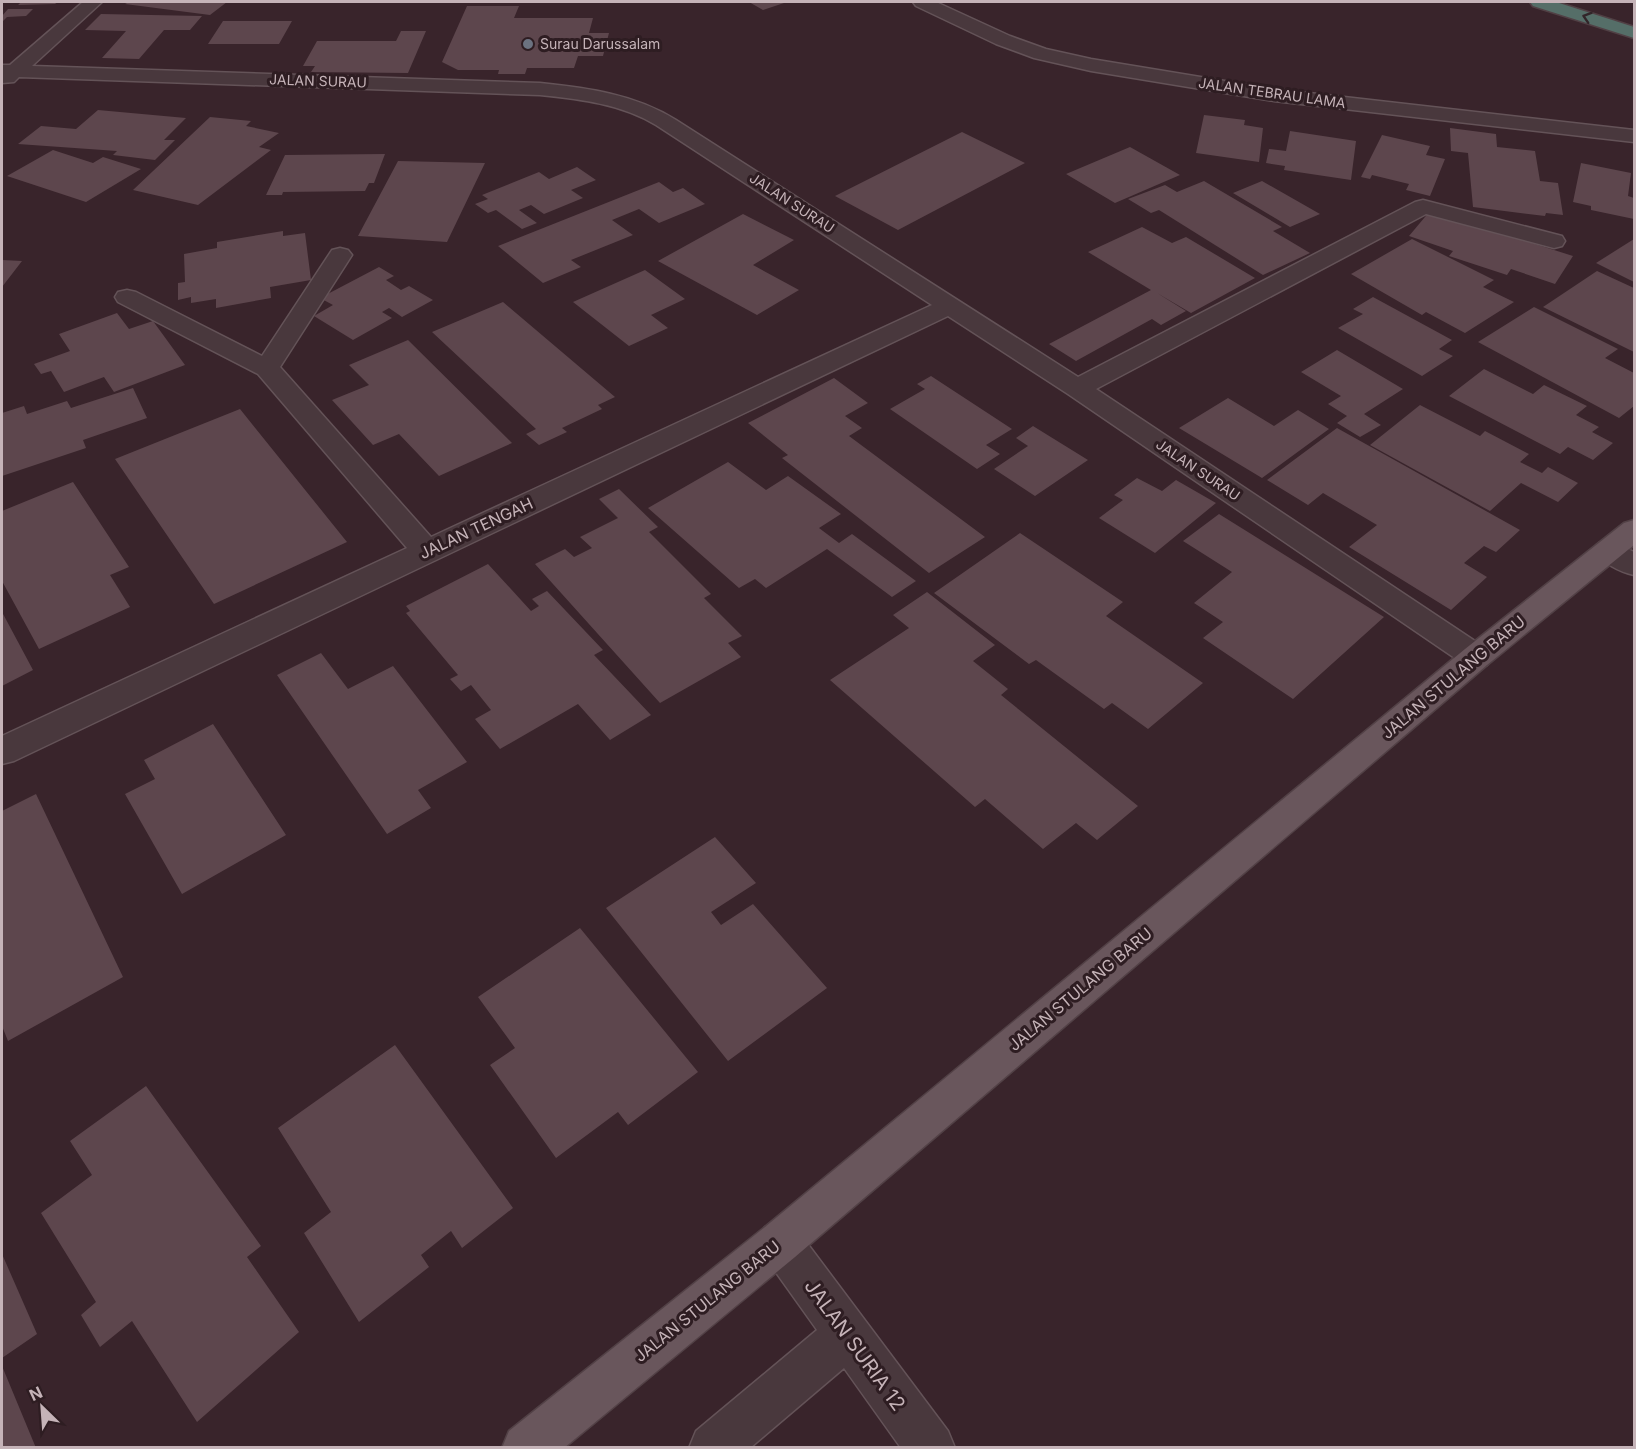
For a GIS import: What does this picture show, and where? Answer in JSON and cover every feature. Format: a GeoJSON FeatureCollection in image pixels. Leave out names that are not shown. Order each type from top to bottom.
{"type":"FeatureCollection","features":[{"type":"Feature","properties":{"kind":"highway"},"geometry":{"type":"LineString","coordinates":[[1539,2],[1635,33]]}},
{"type":"Feature","properties":{"kind":"main road","name":"JALAN STULANG BARU"},"geometry":{"type":"LineString","coordinates":[[526,1448],[780,1242],[1476,657],[1626,549]]}},
{"type":"Feature","properties":{"kind":"street"},"geometry":{"type":"LineString","coordinates":[[6,75],[93,2]]}},
{"type":"Feature","properties":{"kind":"street","name":"JALAN TEBRAU LAMA"},"geometry":{"type":"LineString","coordinates":[[922,2],[1003,40],[1041,54],[1092,65],[1274,95],[1635,136]]}},
{"type":"Feature","properties":{"kind":"street","name":"JALAN SURAU"},"geometry":{"type":"LineString","coordinates":[[6,75],[540,89],[616,100],[654,116],[674,128],[951,305],[1476,657]]}},
{"type":"Feature","properties":{"kind":"street"},"geometry":{"type":"LineString","coordinates":[[1077,388],[1423,207],[1554,241]]}},
{"type":"Feature","properties":{"kind":"street"},"geometry":{"type":"LineString","coordinates":[[267,368],[340,255]]}},
{"type":"Feature","properties":{"kind":"street"},"geometry":{"type":"LineString","coordinates":[[127,297],[267,368],[426,551]]}},
{"type":"Feature","properties":{"kind":"street","name":"JALAN TENGAH"},"geometry":{"type":"LineString","coordinates":[[2,751],[951,305]]}},
{"type":"Feature","properties":{"kind":"street","name":"JALAN SURIA 12"},"geometry":{"type":"LineString","coordinates":[[780,1242],[931,1448]]}},
{"type":"Feature","properties":{"kind":"street"},"geometry":{"type":"LineString","coordinates":[[713,1448],[847,1335]]}},
{"type":"Feature","properties":{"kind":"building"},"geometry":{"type":"Polygon","coordinates":[[[21,2],[58,2],[18,5],[21,2]]]}},
{"type":"Feature","properties":{"kind":"building"},"geometry":{"type":"Polygon","coordinates":[[[129,2],[227,2],[210,15],[125,4],[129,2]]]}},
{"type":"Feature","properties":{"kind":"building"},"geometry":{"type":"Polygon","coordinates":[[[749,2],[787,2],[763,10],[749,2]]]}},
{"type":"Feature","properties":{"kind":"building","name":"Surau Darussalam"},"geometry":{"type":"Polygon","coordinates":[[[467,6],[519,6],[514,18],[593,18],[589,33],[609,33],[603,56],[578,56],[574,68],[527,68],[525,74],[498,74],[499,70],[458,70],[442,62],[467,6]]]}},
{"type":"Feature","properties":{"kind":"building"},"geometry":{"type":"Polygon","coordinates":[[[8,9],[33,9],[26,16],[7,17],[2,22],[2,16],[8,9]]]}},
{"type":"Feature","properties":{"kind":"building"},"geometry":{"type":"Polygon","coordinates":[[[101,14],[202,16],[190,30],[164,30],[139,59],[102,58],[126,31],[85,30],[101,14]]]}},
{"type":"Feature","properties":{"kind":"building"},"geometry":{"type":"Polygon","coordinates":[[[223,21],[292,21],[279,44],[208,44],[223,21]]]}},
{"type":"Feature","properties":{"kind":"building"},"geometry":{"type":"Polygon","coordinates":[[[401,31],[426,31],[408,73],[311,72],[315,66],[303,66],[317,41],[396,41],[401,31]]]}},
{"type":"Feature","properties":{"kind":"building"},"geometry":{"type":"Polygon","coordinates":[[[98,110],[186,118],[164,140],[175,140],[155,160],[113,155],[117,151],[18,144],[41,126],[76,129],[98,110]]]}},
{"type":"Feature","properties":{"kind":"building"},"geometry":{"type":"Polygon","coordinates":[[[1204,115],[1245,120],[1244,125],[1263,128],[1259,162],[1196,153],[1204,115]]]}},
{"type":"Feature","properties":{"kind":"building"},"geometry":{"type":"Polygon","coordinates":[[[210,117],[251,121],[246,126],[279,133],[259,147],[271,150],[198,205],[133,190],[210,117]]]}},
{"type":"Feature","properties":{"kind":"building"},"geometry":{"type":"Polygon","coordinates":[[[1450,128],[1496,134],[1497,147],[1535,151],[1540,181],[1558,183],[1563,215],[1546,213],[1545,216],[1473,207],[1468,153],[1451,151],[1450,128]]]}},
{"type":"Feature","properties":{"kind":"building"},"geometry":{"type":"Polygon","coordinates":[[[1290,131],[1356,141],[1351,180],[1284,170],[1285,166],[1266,163],[1269,149],[1286,151],[1290,131]]]}},
{"type":"Feature","properties":{"kind":"building"},"geometry":{"type":"Polygon","coordinates":[[[962,132],[1025,163],[898,230],[835,196],[962,132]]]}},
{"type":"Feature","properties":{"kind":"building"},"geometry":{"type":"Polygon","coordinates":[[[1382,135],[1430,146],[1426,155],[1445,159],[1430,196],[1406,190],[1409,184],[1372,175],[1370,179],[1361,177],[1382,135]]]}},
{"type":"Feature","properties":{"kind":"building"},"geometry":{"type":"Polygon","coordinates":[[[1130,147],[1180,175],[1115,203],[1066,174],[1130,147]]]}},
{"type":"Feature","properties":{"kind":"building"},"geometry":{"type":"Polygon","coordinates":[[[53,150],[93,163],[103,157],[141,169],[86,202],[7,176],[53,150]]]}},
{"type":"Feature","properties":{"kind":"building"},"geometry":{"type":"Polygon","coordinates":[[[385,154],[374,183],[369,183],[365,191],[283,192],[282,195],[266,195],[285,155],[385,154]]]}},
{"type":"Feature","properties":{"kind":"building"},"geometry":{"type":"Polygon","coordinates":[[[398,161],[485,163],[447,242],[358,236],[398,161]]]}},
{"type":"Feature","properties":{"kind":"building"},"geometry":{"type":"Polygon","coordinates":[[[1581,163],[1631,173],[1628,196],[1634,198],[1634,219],[1591,210],[1591,206],[1573,202],[1581,163]]]}},
{"type":"Feature","properties":{"kind":"building"},"geometry":{"type":"Polygon","coordinates":[[[577,167],[596,180],[571,190],[583,198],[544,214],[531,205],[519,210],[537,223],[522,229],[496,210],[488,213],[475,204],[488,199],[482,195],[539,172],[549,179],[577,167]]]}},
{"type":"Feature","properties":{"kind":"building"},"geometry":{"type":"Polygon","coordinates":[[[1204,181],[1282,227],[1273,231],[1310,253],[1263,275],[1159,210],[1151,213],[1128,199],[1165,185],[1177,192],[1204,181]]]}},
{"type":"Feature","properties":{"kind":"building"},"geometry":{"type":"Polygon","coordinates":[[[1262,181],[1320,214],[1290,227],[1233,193],[1262,181]]]}},
{"type":"Feature","properties":{"kind":"building"},"geometry":{"type":"Polygon","coordinates":[[[659,182],[673,192],[683,188],[705,204],[659,223],[639,209],[612,220],[633,235],[571,260],[581,267],[543,283],[498,246],[659,182]]]}},
{"type":"Feature","properties":{"kind":"building"},"geometry":{"type":"Polygon","coordinates":[[[1430,211],[1573,256],[1555,284],[1511,269],[1507,275],[1449,256],[1453,251],[1409,236],[1430,211]]]}},
{"type":"Feature","properties":{"kind":"building"},"geometry":{"type":"Polygon","coordinates":[[[743,214],[794,240],[753,265],[799,290],[757,315],[658,261],[743,214]]]}},
{"type":"Feature","properties":{"kind":"building"},"geometry":{"type":"Polygon","coordinates":[[[1142,227],[1172,243],[1186,237],[1255,278],[1191,313],[1157,293],[1186,311],[1161,325],[1152,319],[1076,361],[1049,344],[1151,290],[1088,252],[1142,227]]]}},
{"type":"Feature","properties":{"kind":"building"},"geometry":{"type":"Polygon","coordinates":[[[283,231],[283,236],[305,233],[311,280],[270,287],[271,298],[216,308],[216,299],[191,303],[191,297],[178,300],[178,283],[185,282],[184,254],[217,248],[217,242],[283,231]]]}},
{"type":"Feature","properties":{"kind":"building"},"geometry":{"type":"Polygon","coordinates":[[[1412,239],[1494,280],[1483,287],[1514,302],[1465,333],[1426,312],[1422,315],[1351,274],[1412,239]]]}},
{"type":"Feature","properties":{"kind":"building"},"geometry":{"type":"Polygon","coordinates":[[[1634,239],[1634,282],[1596,263],[1634,239]]]}},
{"type":"Feature","properties":{"kind":"building"},"geometry":{"type":"Polygon","coordinates":[[[2,260],[22,261],[2,287],[2,260]]]}},
{"type":"Feature","properties":{"kind":"building"},"geometry":{"type":"Polygon","coordinates":[[[379,267],[394,276],[386,280],[401,290],[409,286],[433,300],[402,317],[389,308],[382,312],[392,318],[353,340],[314,316],[333,305],[320,298],[379,267]]]}},
{"type":"Feature","properties":{"kind":"building"},"geometry":{"type":"Polygon","coordinates":[[[645,270],[685,299],[651,315],[668,328],[629,346],[573,302],[645,270]]]}},
{"type":"Feature","properties":{"kind":"building"},"geometry":{"type":"Polygon","coordinates":[[[1597,271],[1634,288],[1634,352],[1543,307],[1597,271]]]}},
{"type":"Feature","properties":{"kind":"building"},"geometry":{"type":"Polygon","coordinates":[[[1373,297],[1452,340],[1439,349],[1453,356],[1422,376],[1338,328],[1363,314],[1353,309],[1373,297]]]}},
{"type":"Feature","properties":{"kind":"building"},"geometry":{"type":"Polygon","coordinates":[[[503,302],[615,397],[598,405],[602,409],[562,428],[567,432],[539,445],[526,434],[536,429],[432,332],[503,302]]]}},
{"type":"Feature","properties":{"kind":"building"},"geometry":{"type":"Polygon","coordinates":[[[1534,307],[1618,349],[1605,358],[1634,373],[1634,406],[1619,418],[1478,342],[1534,307]]]}},
{"type":"Feature","properties":{"kind":"building"},"geometry":{"type":"Polygon","coordinates":[[[117,313],[129,329],[153,321],[185,365],[114,392],[104,377],[64,392],[51,371],[41,374],[34,364],[70,351],[59,334],[117,313]]]}},
{"type":"Feature","properties":{"kind":"building"},"geometry":{"type":"Polygon","coordinates":[[[408,340],[512,443],[439,476],[399,434],[373,445],[332,400],[369,385],[349,365],[408,340]]]}},
{"type":"Feature","properties":{"kind":"building"},"geometry":{"type":"Polygon","coordinates":[[[1337,350],[1403,389],[1364,414],[1381,425],[1360,437],[1337,423],[1347,416],[1328,404],[1341,396],[1301,372],[1337,350]]]}},
{"type":"Feature","properties":{"kind":"building"},"geometry":{"type":"Polygon","coordinates":[[[1484,369],[1533,394],[1544,385],[1587,406],[1576,415],[1599,427],[1592,432],[1613,443],[1593,460],[1568,447],[1560,454],[1449,396],[1484,369]]]}},
{"type":"Feature","properties":{"kind":"building"},"geometry":{"type":"Polygon","coordinates":[[[931,376],[1012,429],[986,445],[1000,454],[977,469],[890,409],[925,389],[917,384],[931,376]]]}},
{"type":"Feature","properties":{"kind":"building"},"geometry":{"type":"Polygon","coordinates":[[[834,378],[868,403],[845,416],[862,428],[849,436],[985,537],[929,573],[782,458],[788,455],[748,423],[834,378]]]}},
{"type":"Feature","properties":{"kind":"building"},"geometry":{"type":"Polygon","coordinates":[[[133,388],[147,418],[83,440],[86,448],[2,476],[2,413],[24,406],[27,414],[67,401],[71,408],[133,388]]]}},
{"type":"Feature","properties":{"kind":"building"},"geometry":{"type":"Polygon","coordinates":[[[1228,398],[1274,426],[1298,410],[1329,429],[1262,478],[1179,428],[1228,398]]]}},
{"type":"Feature","properties":{"kind":"building"},"geometry":{"type":"Polygon","coordinates":[[[1420,405],[1480,436],[1485,431],[1529,454],[1520,462],[1542,473],[1548,467],[1578,483],[1558,502],[1521,483],[1490,511],[1370,445],[1420,405]]]}},
{"type":"Feature","properties":{"kind":"building"},"geometry":{"type":"Polygon","coordinates":[[[240,409],[347,542],[214,604],[115,459],[240,409]]]}},
{"type":"Feature","properties":{"kind":"building"},"geometry":{"type":"Polygon","coordinates":[[[1033,426],[1088,460],[1035,496],[994,469],[1028,446],[1016,438],[1033,426]]]}},
{"type":"Feature","properties":{"kind":"building"},"geometry":{"type":"Polygon","coordinates":[[[1337,428],[1520,530],[1496,552],[1484,546],[1464,563],[1487,577],[1451,610],[1349,547],[1377,525],[1323,493],[1308,505],[1267,480],[1337,428]]]}},
{"type":"Feature","properties":{"kind":"building"},"geometry":{"type":"Polygon","coordinates":[[[728,462],[766,490],[788,476],[841,514],[819,528],[839,543],[852,534],[916,581],[892,597],[827,549],[766,588],[755,579],[739,588],[648,508],[728,462]]]}},
{"type":"Feature","properties":{"kind":"building"},"geometry":{"type":"Polygon","coordinates":[[[1137,478],[1162,491],[1176,480],[1216,503],[1155,553],[1099,518],[1123,500],[1114,495],[1137,478]]]}},
{"type":"Feature","properties":{"kind":"building"},"geometry":{"type":"Polygon","coordinates":[[[73,482],[129,567],[110,575],[130,607],[39,649],[2,581],[2,511],[73,482]]]}},
{"type":"Feature","properties":{"kind":"building"},"geometry":{"type":"Polygon","coordinates":[[[619,489],[658,527],[649,532],[711,594],[704,598],[742,636],[728,643],[741,657],[660,703],[535,564],[565,549],[574,557],[592,548],[580,537],[618,518],[599,499],[619,489]]]}},
{"type":"Feature","properties":{"kind":"building"},"geometry":{"type":"Polygon","coordinates":[[[1219,514],[1384,617],[1293,699],[1203,638],[1223,622],[1194,603],[1232,572],[1183,541],[1219,514]]]}},
{"type":"Feature","properties":{"kind":"building"},"geometry":{"type":"Polygon","coordinates":[[[1020,533],[1123,602],[1106,616],[1203,683],[1148,729],[1112,703],[1104,709],[1036,660],[1029,664],[934,593],[1020,533]]]}},
{"type":"Feature","properties":{"kind":"building"},"geometry":{"type":"Polygon","coordinates":[[[488,564],[531,611],[539,606],[532,599],[547,591],[603,650],[594,655],[651,715],[610,740],[578,704],[500,749],[475,719],[491,710],[471,685],[461,691],[450,679],[458,675],[406,613],[410,611],[406,606],[488,564]]]}},
{"type":"Feature","properties":{"kind":"building"},"geometry":{"type":"Polygon","coordinates":[[[927,592],[995,645],[973,661],[1008,689],[1001,695],[1138,806],[1097,840],[1076,823],[1043,849],[985,799],[975,807],[830,680],[909,628],[893,615],[927,592]]]}},
{"type":"Feature","properties":{"kind":"building"},"geometry":{"type":"Polygon","coordinates":[[[2,612],[33,670],[2,686],[2,612]]]}},
{"type":"Feature","properties":{"kind":"building"},"geometry":{"type":"Polygon","coordinates":[[[321,653],[348,689],[393,666],[467,762],[418,790],[431,808],[387,834],[277,675],[321,653]]]}},
{"type":"Feature","properties":{"kind":"building"},"geometry":{"type":"Polygon","coordinates":[[[213,724],[286,835],[182,894],[125,794],[155,779],[144,760],[213,724]]]}},
{"type":"Feature","properties":{"kind":"building"},"geometry":{"type":"Polygon","coordinates":[[[36,794],[123,977],[8,1041],[2,1026],[2,811],[36,794]]]}},
{"type":"Feature","properties":{"kind":"building"},"geometry":{"type":"Polygon","coordinates":[[[715,837],[756,883],[711,912],[721,925],[753,904],[827,988],[728,1061],[606,908],[715,837]]]}},
{"type":"Feature","properties":{"kind":"building"},"geometry":{"type":"Polygon","coordinates":[[[580,928],[698,1072],[628,1125],[618,1112],[556,1158],[490,1065],[515,1048],[478,997],[580,928]]]}},
{"type":"Feature","properties":{"kind":"building"},"geometry":{"type":"Polygon","coordinates":[[[395,1045],[513,1208],[462,1248],[451,1231],[421,1255],[429,1267],[359,1322],[304,1233],[331,1212],[278,1128],[395,1045]]]}},
{"type":"Feature","properties":{"kind":"building"},"geometry":{"type":"Polygon","coordinates":[[[146,1086],[261,1246],[247,1257],[299,1332],[197,1422],[132,1321],[100,1347],[81,1315],[96,1302],[41,1213],[92,1175],[70,1141],[146,1086]]]}},
{"type":"Feature","properties":{"kind":"building"},"geometry":{"type":"Polygon","coordinates":[[[2,1254],[37,1334],[2,1358],[2,1254]]]}},
{"type":"Feature","properties":{"kind":"building"},"geometry":{"type":"Polygon","coordinates":[[[2,1366],[36,1448],[2,1448],[2,1366]]]}},
{"type":"Feature","properties":{"kind":"place","name":"Surau Darussalam"},"geometry":{"type":"Point","coordinates":[528,44]}}]}
